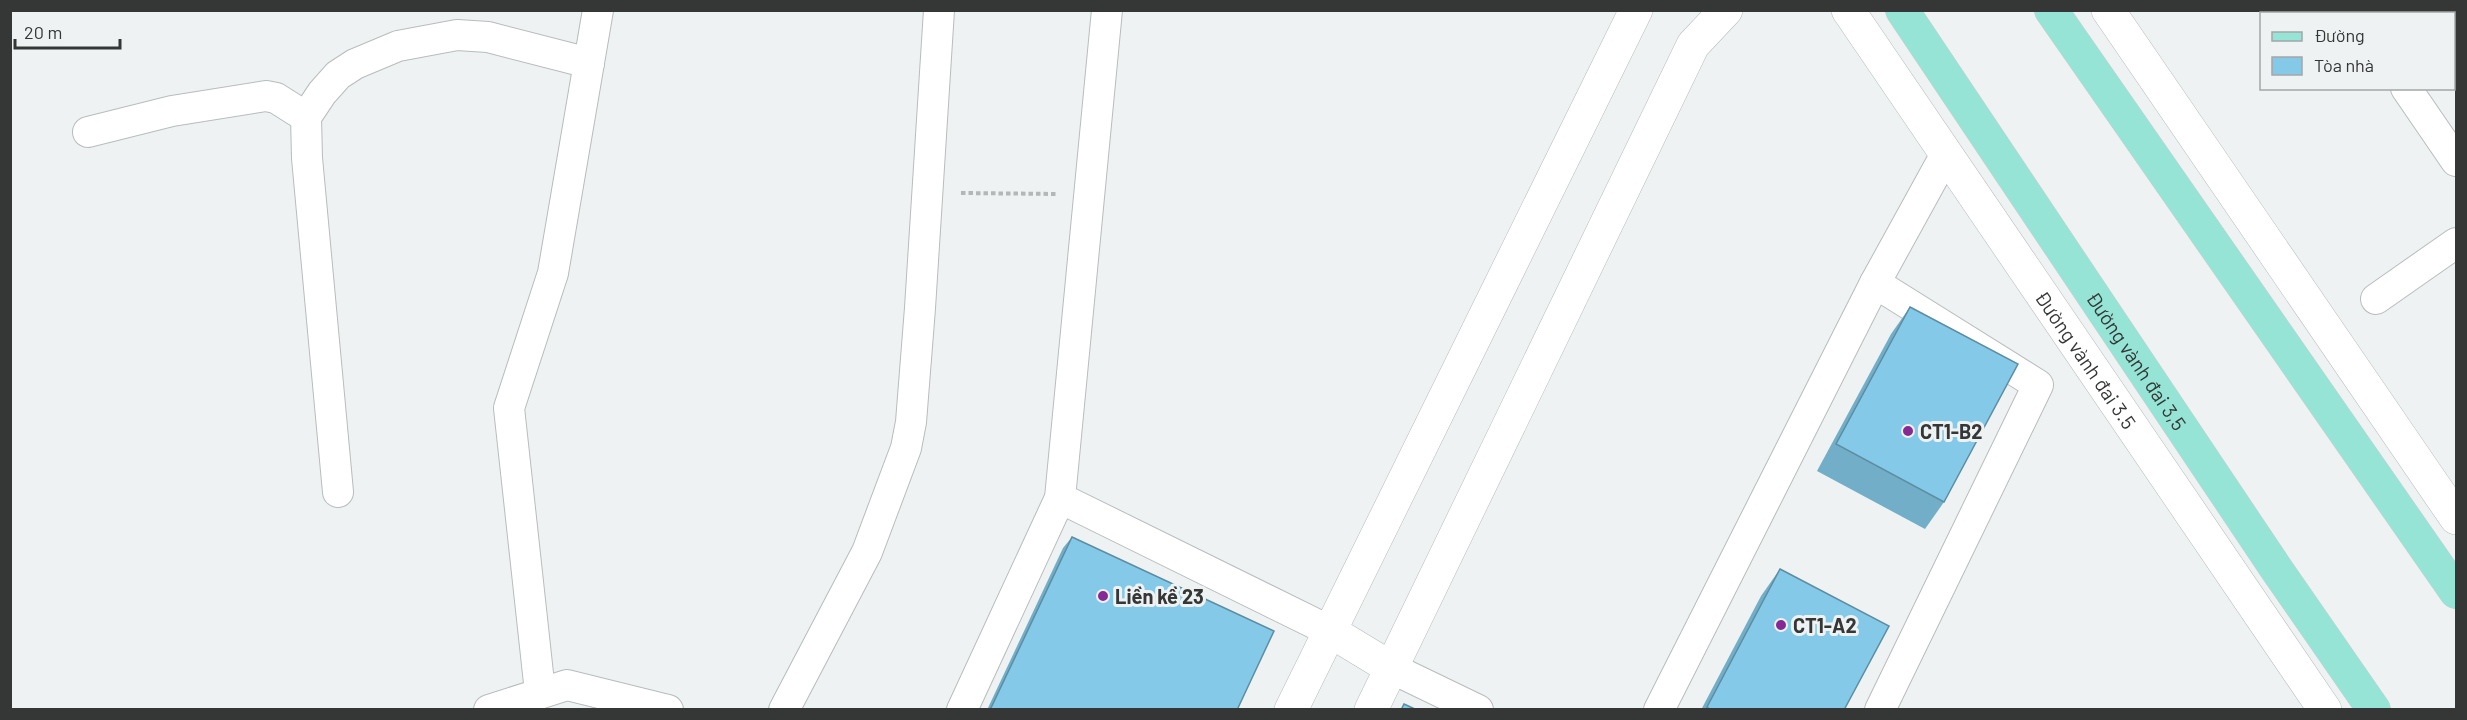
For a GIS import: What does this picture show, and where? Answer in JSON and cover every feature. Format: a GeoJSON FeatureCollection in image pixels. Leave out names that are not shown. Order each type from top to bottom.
{"type":"FeatureCollection","features":[{"type":"Feature","properties":{"kind":"main road"},"geometry":{"type":"LineString","coordinates":[[1292,710],[1636,10]]}},
{"type":"Feature","properties":{"kind":"main road","name":"Đường vành đai 3.5"},"geometry":{"type":"LineString","coordinates":[[1848,10],[2325,710]]}},
{"type":"Feature","properties":{"kind":"main road","name":"Đường vành đai 3,5"},"geometry":{"type":"LineString","coordinates":[[1902,10],[2270,560],[2374,710]]}},
{"type":"Feature","properties":{"kind":"main road"},"geometry":{"type":"LineString","coordinates":[[2051,10],[2457,592]]}},
{"type":"Feature","properties":{"kind":"main road"},"geometry":{"type":"LineString","coordinates":[[2108,10],[2457,518]]}},
{"type":"Feature","properties":{"kind":"main road"},"geometry":{"type":"LineString","coordinates":[[1371,710],[1693,45],[1712,16]]}},
{"type":"Feature","properties":{"kind":"main road"},"geometry":{"type":"LineString","coordinates":[[1330,631],[1392,668]]}},
{"type":"Feature","properties":{"kind":"street"},"geometry":{"type":"LineString","coordinates":[[540,692],[509,408],[553,273],[598,10]]}},
{"type":"Feature","properties":{"kind":"street"},"geometry":{"type":"LineString","coordinates":[[784,710],[867,552],[906,448],[911,422],[939,10]]}},
{"type":"Feature","properties":{"kind":"street"},"geometry":{"type":"LineString","coordinates":[[962,710],[1060,498],[1107,10]]}},
{"type":"Feature","properties":{"kind":"street"},"geometry":{"type":"LineString","coordinates":[[338,492],[307,158],[306,117],[338,75],[355,64],[398,46],[431,38],[457,35],[488,37],[589,63]]}},
{"type":"Feature","properties":{"kind":"street"},"geometry":{"type":"LineString","coordinates":[[2407,90],[2457,161]]}},
{"type":"Feature","properties":{"kind":"street"},"geometry":{"type":"LineString","coordinates":[[87,132],[172,111],[266,96],[276,98],[306,117]]}},
{"type":"Feature","properties":{"kind":"street"},"geometry":{"type":"LineString","coordinates":[[1659,710],[1875,283],[1946,154]]}},
{"type":"Feature","properties":{"kind":"street"},"geometry":{"type":"LineString","coordinates":[[2376,299],[2457,243]]}},
{"type":"Feature","properties":{"kind":"street"},"geometry":{"type":"LineString","coordinates":[[1875,283],[2038,385],[1880,710]]}},
{"type":"Feature","properties":{"kind":"street"},"geometry":{"type":"LineString","coordinates":[[1060,498],[1330,631]]}},
{"type":"Feature","properties":{"kind":"street"},"geometry":{"type":"LineString","coordinates":[[1392,668],[1478,710]]}},
{"type":"Feature","properties":{"kind":"street"},"geometry":{"type":"LineString","coordinates":[[489,710],[567,685],[668,710]]}},
{"type":"Feature","properties":{"kind":"path"},"geometry":{"type":"LineString","coordinates":[[927,193],[1089,194]]}},
{"type":"Feature","properties":{"kind":"building","name":"CT1-B2"},"geometry":{"type":"Polygon","coordinates":[[[1910,307],[2018,364],[1944,502],[1836,444],[1910,307]]]}},
{"type":"Feature","properties":{"kind":"building","name":"Liền kề 23"},"geometry":{"type":"Polygon","coordinates":[[[1072,537],[1274,631],[1237,710],[990,710],[1072,537]]]}},
{"type":"Feature","properties":{"kind":"building","name":"CT1-A2"},"geometry":{"type":"Polygon","coordinates":[[[1780,569],[1889,626],[1844,710],[1711,710],[1707,707],[1780,569]]]}},
{"type":"Feature","properties":{"kind":"building"},"geometry":{"type":"Polygon","coordinates":[[[1404,704],[1417,710],[1401,710],[1404,704]]]}},
{"type":"Feature","properties":{"kind":"place","name":"CT1-B2"},"geometry":{"type":"Point","coordinates":[1908,431]}},
{"type":"Feature","properties":{"kind":"place","name":"Liền kề 23"},"geometry":{"type":"Point","coordinates":[1103,596]}},
{"type":"Feature","properties":{"kind":"place","name":"CT1-A2"},"geometry":{"type":"Point","coordinates":[1781,625]}}]}
